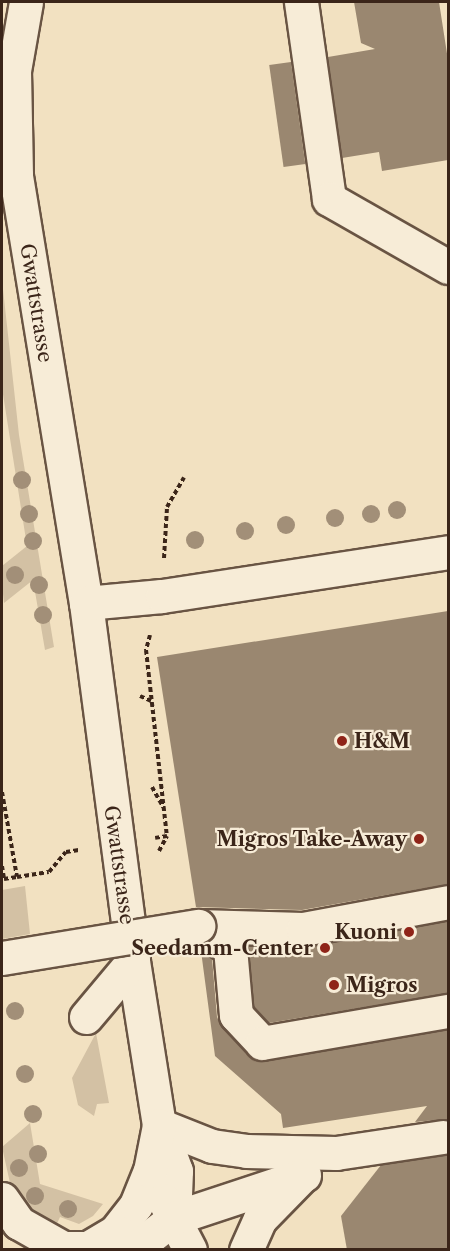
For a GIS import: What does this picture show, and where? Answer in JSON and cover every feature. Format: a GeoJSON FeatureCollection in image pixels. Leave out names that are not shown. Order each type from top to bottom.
{"type":"FeatureCollection","features":[{"type":"Feature","properties":{"kind":"street","name":"Gwattstrasse"},"geometry":{"type":"LineString","coordinates":[[26,2],[14,71],[16,176],[86,603],[133,962],[159,1125],[176,1171],[174,1218]]}},
{"type":"Feature","properties":{"kind":"street"},"geometry":{"type":"LineString","coordinates":[[301,2],[329,199],[448,267]]}},
{"type":"Feature","properties":{"kind":"street"},"geometry":{"type":"LineString","coordinates":[[86,603],[162,596],[448,552]]}},
{"type":"Feature","properties":{"kind":"street"},"geometry":{"type":"LineString","coordinates":[[2,958],[198,926],[303,929],[448,902]]}},
{"type":"Feature","properties":{"kind":"street"},"geometry":{"type":"LineString","coordinates":[[198,926],[230,948],[236,1015],[262,1043],[448,1011]]}},
{"type":"Feature","properties":{"kind":"street"},"geometry":{"type":"LineString","coordinates":[[86,1017],[133,962]]}},
{"type":"Feature","properties":{"kind":"street","name":"Gwattstrasse"},"geometry":{"type":"LineString","coordinates":[[159,1125],[150,1171],[190,1250]]}},
{"type":"Feature","properties":{"kind":"street"},"geometry":{"type":"LineString","coordinates":[[159,1125],[227,1149],[336,1154],[443,1137]]}},
{"type":"Feature","properties":{"kind":"street"},"geometry":{"type":"LineString","coordinates":[[246,1250],[266,1211],[304,1175],[336,1154]]}},
{"type":"Feature","properties":{"kind":"street"},"geometry":{"type":"LineString","coordinates":[[116,1244],[150,1171]]}},
{"type":"Feature","properties":{"kind":"street"},"geometry":{"type":"LineString","coordinates":[[5,1204],[32,1232],[63,1248],[88,1248],[116,1244],[174,1218],[304,1175]]}},
{"type":"Feature","properties":{"kind":"street"},"geometry":{"type":"LineString","coordinates":[[5,1204],[16,1233],[17,1250]]}},
{"type":"Feature","properties":{"kind":"path"},"geometry":{"type":"LineString","coordinates":[[153,787],[164,811],[146,650],[162,596],[167,507],[184,477]]}},
{"type":"Feature","properties":{"kind":"path"},"geometry":{"type":"LineString","coordinates":[[140,696],[151,701]]}},
{"type":"Feature","properties":{"kind":"path"},"geometry":{"type":"LineString","coordinates":[[2,792],[17,877]]}},
{"type":"Feature","properties":{"kind":"path"},"geometry":{"type":"LineString","coordinates":[[2,867],[4,879],[36,874]]}},
{"type":"Feature","properties":{"kind":"shaded area"},"geometry":{"type":"Polygon","coordinates":[[[2,280],[19,435],[54,647],[45,650],[33,580],[4,603],[2,566],[27,546],[2,388],[2,280]]]}},
{"type":"Feature","properties":{"kind":"shaded area"},"geometry":{"type":"Polygon","coordinates":[[[25,886],[30,934],[2,939],[2,890],[25,886]]]}},
{"type":"Feature","properties":{"kind":"shaded area"},"geometry":{"type":"Polygon","coordinates":[[[96,1033],[109,1103],[97,1104],[94,1116],[78,1105],[72,1078],[96,1033]]]}},
{"type":"Feature","properties":{"kind":"shaded area"},"geometry":{"type":"Polygon","coordinates":[[[30,1123],[40,1184],[103,1204],[93,1216],[79,1224],[60,1217],[54,1230],[25,1204],[10,1183],[2,1147],[30,1123]]]}},
{"type":"Feature","properties":{"kind":"building"},"geometry":{"type":"Polygon","coordinates":[[[354,2],[439,2],[448,60],[448,160],[382,171],[379,152],[342,158],[328,57],[375,49],[361,43],[354,2]]]}},
{"type":"Feature","properties":{"kind":"building"},"geometry":{"type":"Polygon","coordinates":[[[291,62],[305,164],[284,167],[269,65],[291,62]]]}},
{"type":"Feature","properties":{"kind":"building"},"geometry":{"type":"Polygon","coordinates":[[[448,611],[448,884],[302,910],[196,907],[157,657],[448,611]]]}},
{"type":"Feature","properties":{"kind":"building"},"geometry":{"type":"Polygon","coordinates":[[[448,921],[448,993],[269,1023],[254,1007],[249,946],[306,947],[448,921]]]}},
{"type":"Feature","properties":{"kind":"building"},"geometry":{"type":"Polygon","coordinates":[[[201,951],[212,958],[217,1017],[222,1027],[257,1061],[448,1030],[448,1119],[415,1122],[427,1106],[283,1128],[281,1114],[215,1056],[201,951]]]}},
{"type":"Feature","properties":{"kind":"building"},"geometry":{"type":"Polygon","coordinates":[[[448,1154],[448,1250],[347,1250],[341,1216],[381,1165],[448,1154]]]}},
{"type":"Feature","properties":{"kind":"place","name":"H&M"},"geometry":{"type":"Point","coordinates":[342,741]}},
{"type":"Feature","properties":{"kind":"place","name":"Migros Take-Away"},"geometry":{"type":"Point","coordinates":[419,839]}},
{"type":"Feature","properties":{"kind":"place","name":"Kuoni"},"geometry":{"type":"Point","coordinates":[409,932]}},
{"type":"Feature","properties":{"kind":"place","name":"Seedamm-Center"},"geometry":{"type":"Point","coordinates":[325,948]}},
{"type":"Feature","properties":{"kind":"place","name":"Migros"},"geometry":{"type":"Point","coordinates":[334,985]}}]}
